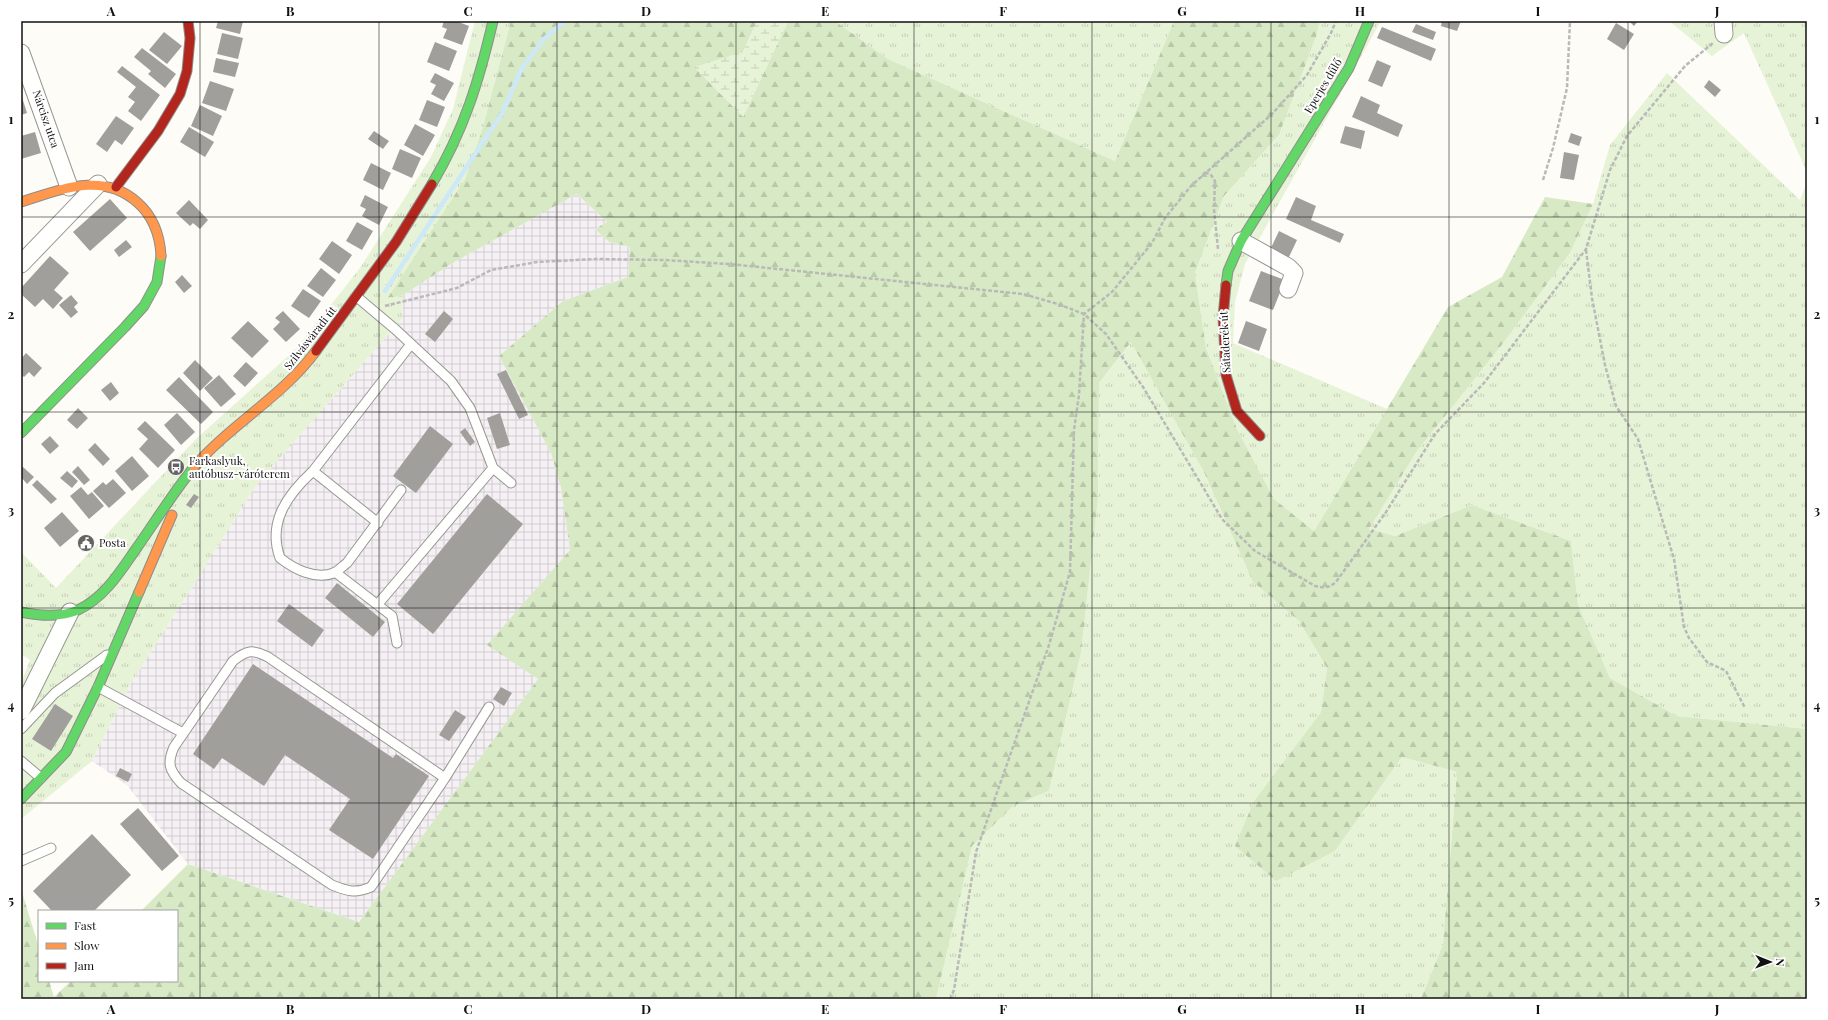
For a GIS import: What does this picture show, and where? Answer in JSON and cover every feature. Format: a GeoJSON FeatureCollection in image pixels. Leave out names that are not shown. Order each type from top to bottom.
{"type":"FeatureCollection","features":[{"type":"Feature","properties":{"kind":"main road"},"geometry":{"type":"LineString","coordinates":[[116,187],[158,131],[180,94],[187,71],[190,38],[188,21]]}},
{"type":"Feature","properties":{"kind":"main road","name":"Szilvásváradi út"},"geometry":{"type":"LineString","coordinates":[[21,612],[44,616],[57,615],[70,612],[89,604],[105,590],[119,574],[202,458],[220,440],[291,381],[306,365],[357,297],[416,214],[432,188],[453,148],[470,108],[493,21]]}},
{"type":"Feature","properties":{"kind":"main road","name":"Eperjes dűlő"},"geometry":{"type":"LineString","coordinates":[[1291,161],[1349,68],[1369,21]]}},
{"type":"Feature","properties":{"kind":"main road","name":"Sátaderék út"},"geometry":{"type":"LineString","coordinates":[[1260,436],[1237,411],[1226,375],[1223,317],[1226,282],[1228,271],[1241,241],[1291,161]]}},
{"type":"Feature","properties":{"kind":"main road"},"geometry":{"type":"LineString","coordinates":[[21,202],[69,186],[98,184],[116,187],[133,196],[149,214],[160,239],[161,260],[155,284],[144,306],[21,433]]}},
{"type":"Feature","properties":{"kind":"main road"},"geometry":{"type":"LineString","coordinates":[[21,799],[66,752],[98,687],[189,475]]}},
{"type":"Feature","properties":{"kind":"street","name":"Nárcisz utca"},"geometry":{"type":"LineString","coordinates":[[21,53],[69,186]]}},
{"type":"Feature","properties":{"kind":"street"},"geometry":{"type":"LineString","coordinates":[[21,264],[98,184]]}},
{"type":"Feature","properties":{"kind":"street"},"geometry":{"type":"LineString","coordinates":[[1241,241],[1288,267],[1294,273],[1288,289]]}},
{"type":"Feature","properties":{"kind":"street"},"geometry":{"type":"LineString","coordinates":[[21,711],[70,612]]}},
{"type":"Feature","properties":{"kind":"lane"},"geometry":{"type":"LineString","coordinates":[[357,297],[411,344],[451,381],[461,393],[470,408],[493,468],[511,483]]}},
{"type":"Feature","properties":{"kind":"lane"},"geometry":{"type":"LineString","coordinates":[[401,490],[347,563],[335,572],[326,575],[298,570],[280,558],[276,548],[275,536],[281,512],[301,482],[313,471],[411,344]]}},
{"type":"Feature","properties":{"kind":"lane"},"geometry":{"type":"LineString","coordinates":[[378,604],[493,468]]}},
{"type":"Feature","properties":{"kind":"lane"},"geometry":{"type":"LineString","coordinates":[[313,471],[378,523]]}},
{"type":"Feature","properties":{"kind":"lane"},"geometry":{"type":"LineString","coordinates":[[335,572],[392,616],[397,643]]}},
{"type":"Feature","properties":{"kind":"lane"},"geometry":{"type":"LineString","coordinates":[[21,729],[55,693],[114,650]]}},
{"type":"Feature","properties":{"kind":"lane"},"geometry":{"type":"LineString","coordinates":[[445,778],[268,657],[255,651],[243,653],[233,661],[183,733],[169,758],[172,773],[181,783],[332,885],[347,891],[361,891],[370,887],[445,778],[489,708]]}},
{"type":"Feature","properties":{"kind":"lane"},"geometry":{"type":"LineString","coordinates":[[98,687],[183,733]]}},
{"type":"Feature","properties":{"kind":"lane"},"geometry":{"type":"LineString","coordinates":[[21,761],[41,778]]}},
{"type":"Feature","properties":{"kind":"lane"},"geometry":{"type":"LineString","coordinates":[[21,861],[51,848]]}},
{"type":"Feature","properties":{"kind":"path"},"geometry":{"type":"LineString","coordinates":[[950,999],[954,990],[976,852],[1049,645],[1070,572],[1074,430],[1079,395],[1084,314],[1112,292],[1152,243],[1165,218],[1191,186],[1272,114],[1307,75],[1336,21]]}},
{"type":"Feature","properties":{"kind":"path"},"geometry":{"type":"LineString","coordinates":[[1543,180],[1553,148],[1566,88],[1570,21]]}},
{"type":"Feature","properties":{"kind":"path"},"geometry":{"type":"LineString","coordinates":[[371,310],[457,288],[491,270],[537,262],[596,259],[664,260],[729,264],[1023,294],[1058,304],[1084,314],[1106,334],[1143,387],[1222,519],[1255,551],[1315,586],[1322,588],[1330,587],[1336,582],[1386,512],[1435,434],[1484,383],[1586,249],[1610,170],[1627,136],[1685,66],[1724,28]]}},
{"type":"Feature","properties":{"kind":"path"},"geometry":{"type":"LineString","coordinates":[[1205,172],[1211,175],[1215,182],[1214,209],[1218,254]]}},
{"type":"Feature","properties":{"kind":"path"},"geometry":{"type":"LineString","coordinates":[[1586,249],[1592,298],[1605,365],[1616,406],[1638,439],[1674,559],[1684,627],[1689,638],[1707,662],[1726,671],[1745,708]]}},
{"type":"Feature","properties":{"kind":"shaded area"},"geometry":{"type":"Polygon","coordinates":[[[577,194],[607,222],[595,229],[609,242],[630,247],[628,277],[563,301],[499,356],[551,453],[561,488],[570,550],[488,645],[538,679],[359,922],[188,864],[127,785],[92,761],[130,685],[257,484],[402,319],[403,295],[451,264],[577,194]]]}},
{"type":"Feature","properties":{"kind":"green space"},"geometry":{"type":"Polygon","coordinates":[[[475,21],[511,21],[482,130],[465,179],[388,299],[403,295],[402,319],[257,484],[130,685],[92,761],[21,819],[21,683],[30,660],[21,654],[21,552],[56,588],[196,439],[296,349],[360,268],[431,157],[453,109],[475,21]]]}},
{"type":"Feature","properties":{"kind":"green space"},"geometry":{"type":"Polygon","coordinates":[[[511,21],[757,21],[743,52],[743,117],[788,21],[835,21],[888,59],[1115,161],[1174,21],[1320,21],[1316,37],[1279,135],[1224,196],[1195,273],[1206,348],[1237,429],[1274,499],[1314,531],[1448,307],[1502,277],[1545,197],[1593,204],[1570,253],[1501,346],[1417,451],[1369,529],[1395,536],[1472,505],[1571,541],[1578,605],[1610,678],[1677,716],[1807,729],[1807,999],[1421,999],[1443,944],[1457,772],[1402,757],[1335,851],[1276,881],[1235,846],[1254,801],[1321,712],[1327,668],[1299,621],[1253,582],[1204,472],[1131,342],[1099,383],[1098,498],[1081,653],[1049,791],[1013,806],[972,846],[936,999],[21,999],[22,892],[38,945],[38,982],[49,982],[54,997],[70,982],[178,982],[178,910],[142,910],[188,864],[359,922],[538,679],[487,645],[570,550],[561,488],[551,453],[499,356],[563,301],[628,277],[630,247],[609,242],[595,229],[607,222],[577,194],[451,264],[403,295],[387,299],[465,179],[482,130],[511,21]]]}},
{"type":"Feature","properties":{"kind":"green space"},"geometry":{"type":"Polygon","coordinates":[[[757,21],[788,21],[743,117],[694,67],[743,52],[757,21]]]}},
{"type":"Feature","properties":{"kind":"green space"},"geometry":{"type":"Polygon","coordinates":[[[835,21],[1174,21],[1115,161],[888,59],[835,21]]]}},
{"type":"Feature","properties":{"kind":"green space"},"geometry":{"type":"Polygon","coordinates":[[[1320,21],[1381,21],[1245,264],[1235,302],[1233,343],[1387,409],[1314,531],[1274,499],[1237,429],[1206,348],[1195,273],[1224,196],[1279,135],[1316,37],[1320,21]]]}},
{"type":"Feature","properties":{"kind":"green space"},"geometry":{"type":"Polygon","coordinates":[[[1669,21],[1807,21],[1807,172],[1744,33],[1712,56],[1669,21]]]}},
{"type":"Feature","properties":{"kind":"green space"},"geometry":{"type":"Polygon","coordinates":[[[1667,73],[1800,200],[1807,182],[1807,729],[1677,716],[1610,678],[1578,605],[1571,541],[1472,505],[1395,536],[1369,529],[1417,451],[1501,346],[1570,253],[1593,204],[1610,145],[1667,73]]]}},
{"type":"Feature","properties":{"kind":"green space"},"geometry":{"type":"Polygon","coordinates":[[[1132,341],[1204,472],[1253,582],[1299,621],[1327,668],[1321,712],[1254,801],[1335,851],[1402,757],[1457,772],[1443,944],[1421,999],[936,999],[972,846],[1013,806],[1049,791],[1081,653],[1098,498],[1099,383],[1132,341]]]}},
{"type":"Feature","properties":{"kind":"building"},"geometry":{"type":"Polygon","coordinates":[[[218,21],[243,21],[240,34],[216,28],[218,21]]]}},
{"type":"Feature","properties":{"kind":"building"},"geometry":{"type":"Polygon","coordinates":[[[444,21],[456,21],[469,26],[462,45],[443,38],[447,29],[442,27],[444,21]]]}},
{"type":"Feature","properties":{"kind":"building"},"geometry":{"type":"Polygon","coordinates":[[[1442,21],[1461,21],[1457,31],[1441,26],[1442,21]]]}},
{"type":"Feature","properties":{"kind":"building"},"geometry":{"type":"Polygon","coordinates":[[[1629,21],[1638,21],[1634,26],[1629,21]]]}},
{"type":"Feature","properties":{"kind":"building"},"geometry":{"type":"Polygon","coordinates":[[[1616,23],[1634,34],[1624,50],[1607,39],[1616,23]]]}},
{"type":"Feature","properties":{"kind":"building"},"geometry":{"type":"Polygon","coordinates":[[[1416,24],[1436,32],[1433,40],[1412,32],[1416,24]]]}},
{"type":"Feature","properties":{"kind":"building"},"geometry":{"type":"Polygon","coordinates":[[[1382,27],[1436,49],[1431,61],[1377,38],[1382,27]]]}},
{"type":"Feature","properties":{"kind":"building"},"geometry":{"type":"Polygon","coordinates":[[[164,32],[182,46],[167,64],[149,50],[164,32]]]}},
{"type":"Feature","properties":{"kind":"building"},"geometry":{"type":"Polygon","coordinates":[[[222,33],[243,38],[238,59],[217,54],[222,33]]]}},
{"type":"Feature","properties":{"kind":"building"},"geometry":{"type":"Polygon","coordinates":[[[435,42],[457,51],[449,71],[427,62],[435,42]]]}},
{"type":"Feature","properties":{"kind":"building"},"geometry":{"type":"Polygon","coordinates":[[[142,48],[176,74],[165,88],[148,74],[151,71],[134,57],[142,48]]]}},
{"type":"Feature","properties":{"kind":"building"},"geometry":{"type":"Polygon","coordinates":[[[216,58],[239,63],[235,77],[213,72],[216,58]]]}},
{"type":"Feature","properties":{"kind":"building"},"geometry":{"type":"Polygon","coordinates":[[[1377,60],[1391,66],[1382,87],[1368,81],[1377,60]]]}},
{"type":"Feature","properties":{"kind":"building"},"geometry":{"type":"Polygon","coordinates":[[[122,66],[160,95],[141,121],[128,111],[135,102],[128,97],[136,87],[117,72],[122,66]]]}},
{"type":"Feature","properties":{"kind":"building"},"geometry":{"type":"Polygon","coordinates":[[[435,73],[454,83],[444,101],[431,94],[436,85],[430,82],[435,73]]]}},
{"type":"Feature","properties":{"kind":"building"},"geometry":{"type":"Polygon","coordinates":[[[1709,80],[1721,90],[1715,97],[1704,87],[1709,80]]]}},
{"type":"Feature","properties":{"kind":"building"},"geometry":{"type":"Polygon","coordinates":[[[210,81],[234,89],[226,111],[202,103],[210,81]]]}},
{"type":"Feature","properties":{"kind":"building"},"geometry":{"type":"Polygon","coordinates":[[[21,94],[27,113],[21,115],[21,94]]]}},
{"type":"Feature","properties":{"kind":"building"},"geometry":{"type":"Polygon","coordinates":[[[1361,96],[1380,105],[1377,113],[1403,125],[1398,137],[1352,117],[1361,96]]]}},
{"type":"Feature","properties":{"kind":"building"},"geometry":{"type":"Polygon","coordinates":[[[427,100],[445,107],[437,127],[419,120],[427,100]]]}},
{"type":"Feature","properties":{"kind":"building"},"geometry":{"type":"Polygon","coordinates":[[[200,105],[222,116],[213,136],[191,126],[200,105]]]}},
{"type":"Feature","properties":{"kind":"building"},"geometry":{"type":"Polygon","coordinates":[[[116,116],[134,128],[122,145],[115,140],[107,152],[96,144],[116,116]]]}},
{"type":"Feature","properties":{"kind":"building"},"geometry":{"type":"Polygon","coordinates":[[[415,124],[435,135],[423,156],[404,145],[415,124]]]}},
{"type":"Feature","properties":{"kind":"building"},"geometry":{"type":"Polygon","coordinates":[[[1345,126],[1365,131],[1361,149],[1340,143],[1345,126]]]}},
{"type":"Feature","properties":{"kind":"building"},"geometry":{"type":"Polygon","coordinates":[[[189,127],[214,142],[205,157],[180,142],[189,127]]]}},
{"type":"Feature","properties":{"kind":"building"},"geometry":{"type":"Polygon","coordinates":[[[374,131],[389,141],[383,149],[368,139],[374,131]]]}},
{"type":"Feature","properties":{"kind":"building"},"geometry":{"type":"Polygon","coordinates":[[[35,132],[41,153],[21,159],[21,136],[35,132]]]}},
{"type":"Feature","properties":{"kind":"building"},"geometry":{"type":"Polygon","coordinates":[[[1571,133],[1582,137],[1579,146],[1568,142],[1571,133]]]}},
{"type":"Feature","properties":{"kind":"building"},"geometry":{"type":"Polygon","coordinates":[[[400,149],[421,158],[412,178],[392,169],[400,149]]]}},
{"type":"Feature","properties":{"kind":"building"},"geometry":{"type":"Polygon","coordinates":[[[1564,152],[1579,155],[1574,180],[1560,178],[1564,152]]]}},
{"type":"Feature","properties":{"kind":"building"},"geometry":{"type":"Polygon","coordinates":[[[371,163],[391,173],[383,190],[363,180],[371,163]]]}},
{"type":"Feature","properties":{"kind":"building"},"geometry":{"type":"Polygon","coordinates":[[[365,195],[388,207],[379,225],[362,216],[366,209],[360,206],[365,195]]]}},
{"type":"Feature","properties":{"kind":"building"},"geometry":{"type":"Polygon","coordinates":[[[1296,197],[1316,206],[1311,220],[1344,234],[1340,243],[1286,219],[1296,197]]]}},
{"type":"Feature","properties":{"kind":"building"},"geometry":{"type":"Polygon","coordinates":[[[110,199],[127,218],[90,251],[73,232],[110,199]]]}},
{"type":"Feature","properties":{"kind":"building"},"geometry":{"type":"Polygon","coordinates":[[[189,200],[208,220],[200,229],[193,223],[190,226],[176,213],[189,200]]]}},
{"type":"Feature","properties":{"kind":"building"},"geometry":{"type":"Polygon","coordinates":[[[357,222],[373,231],[362,250],[346,241],[357,222]]]}},
{"type":"Feature","properties":{"kind":"building"},"geometry":{"type":"Polygon","coordinates":[[[1279,231],[1297,240],[1288,259],[1270,250],[1279,231]]]}},
{"type":"Feature","properties":{"kind":"building"},"geometry":{"type":"Polygon","coordinates":[[[126,240],[132,247],[119,257],[114,250],[126,240]]]}},
{"type":"Feature","properties":{"kind":"building"},"geometry":{"type":"Polygon","coordinates":[[[332,241],[352,255],[339,274],[319,259],[332,241]]]}},
{"type":"Feature","properties":{"kind":"building"},"geometry":{"type":"Polygon","coordinates":[[[50,256],[69,273],[54,290],[63,298],[53,309],[43,299],[35,307],[21,294],[21,288],[50,256]]]}},
{"type":"Feature","properties":{"kind":"building"},"geometry":{"type":"Polygon","coordinates":[[[321,268],[336,280],[323,297],[307,286],[321,268]]]}},
{"type":"Feature","properties":{"kind":"building"},"geometry":{"type":"Polygon","coordinates":[[[1261,271],[1285,280],[1273,310],[1249,301],[1261,271]]]}},
{"type":"Feature","properties":{"kind":"building"},"geometry":{"type":"Polygon","coordinates":[[[182,275],[192,286],[184,293],[175,282],[182,275]]]}},
{"type":"Feature","properties":{"kind":"building"},"geometry":{"type":"Polygon","coordinates":[[[303,289],[321,301],[309,318],[291,306],[303,289]]]}},
{"type":"Feature","properties":{"kind":"building"},"geometry":{"type":"Polygon","coordinates":[[[71,295],[78,303],[74,307],[78,312],[71,318],[59,305],[71,295]]]}},
{"type":"Feature","properties":{"kind":"building"},"geometry":{"type":"Polygon","coordinates":[[[283,311],[300,329],[286,342],[273,329],[280,322],[275,318],[283,311]]]}},
{"type":"Feature","properties":{"kind":"building"},"geometry":{"type":"Polygon","coordinates":[[[444,311],[453,319],[435,342],[425,334],[444,311]]]}},
{"type":"Feature","properties":{"kind":"building"},"geometry":{"type":"Polygon","coordinates":[[[248,321],[269,341],[252,358],[231,338],[248,321]]]}},
{"type":"Feature","properties":{"kind":"building"},"geometry":{"type":"Polygon","coordinates":[[[1246,321],[1267,329],[1259,351],[1238,343],[1246,321]]]}},
{"type":"Feature","properties":{"kind":"building"},"geometry":{"type":"Polygon","coordinates":[[[26,353],[42,368],[34,377],[29,372],[24,377],[21,374],[21,359],[26,353]]]}},
{"type":"Feature","properties":{"kind":"building"},"geometry":{"type":"Polygon","coordinates":[[[195,360],[213,378],[200,391],[183,373],[195,360]]]}},
{"type":"Feature","properties":{"kind":"building"},"geometry":{"type":"Polygon","coordinates":[[[246,362],[258,373],[245,387],[233,376],[246,362]]]}},
{"type":"Feature","properties":{"kind":"building"},"geometry":{"type":"Polygon","coordinates":[[[506,370],[528,415],[519,419],[497,374],[506,370]]]}},
{"type":"Feature","properties":{"kind":"building"},"geometry":{"type":"Polygon","coordinates":[[[219,375],[236,394],[221,407],[204,388],[219,375]]]}},
{"type":"Feature","properties":{"kind":"building"},"geometry":{"type":"Polygon","coordinates":[[[179,377],[213,412],[201,424],[166,390],[179,377]]]}},
{"type":"Feature","properties":{"kind":"building"},"geometry":{"type":"Polygon","coordinates":[[[111,382],[119,393],[110,401],[101,390],[111,382]]]}},
{"type":"Feature","properties":{"kind":"building"},"geometry":{"type":"Polygon","coordinates":[[[78,408],[88,418],[77,429],[67,420],[78,408]]]}},
{"type":"Feature","properties":{"kind":"building"},"geometry":{"type":"Polygon","coordinates":[[[177,413],[195,432],[181,445],[164,425],[177,413]]]}},
{"type":"Feature","properties":{"kind":"building"},"geometry":{"type":"Polygon","coordinates":[[[500,413],[510,445],[497,449],[487,418],[500,413]]]}},
{"type":"Feature","properties":{"kind":"building"},"geometry":{"type":"Polygon","coordinates":[[[145,421],[175,450],[158,468],[139,449],[148,439],[137,429],[145,421]]]}},
{"type":"Feature","properties":{"kind":"building"},"geometry":{"type":"Polygon","coordinates":[[[430,426],[453,444],[416,493],[393,476],[430,426]]]}},
{"type":"Feature","properties":{"kind":"building"},"geometry":{"type":"Polygon","coordinates":[[[465,428],[475,442],[470,446],[460,432],[465,428]]]}},
{"type":"Feature","properties":{"kind":"building"},"geometry":{"type":"Polygon","coordinates":[[[50,436],[59,446],[50,454],[41,444],[50,436]]]}},
{"type":"Feature","properties":{"kind":"building"},"geometry":{"type":"Polygon","coordinates":[[[95,443],[110,459],[103,466],[88,450],[95,443]]]}},
{"type":"Feature","properties":{"kind":"building"},"geometry":{"type":"Polygon","coordinates":[[[132,456],[149,476],[132,491],[115,471],[132,456]]]}},
{"type":"Feature","properties":{"kind":"building"},"geometry":{"type":"Polygon","coordinates":[[[78,466],[90,480],[84,485],[72,472],[78,466]]]}},
{"type":"Feature","properties":{"kind":"building"},"geometry":{"type":"Polygon","coordinates":[[[23,467],[34,477],[27,484],[21,477],[21,468],[23,467]]]}},
{"type":"Feature","properties":{"kind":"building"},"geometry":{"type":"Polygon","coordinates":[[[67,471],[78,481],[72,488],[60,478],[67,471]]]}},
{"type":"Feature","properties":{"kind":"building"},"geometry":{"type":"Polygon","coordinates":[[[113,479],[126,493],[109,508],[93,491],[103,482],[106,485],[113,479]]]}},
{"type":"Feature","properties":{"kind":"building"},"geometry":{"type":"Polygon","coordinates":[[[37,480],[57,499],[51,504],[32,485],[37,480]]]}},
{"type":"Feature","properties":{"kind":"building"},"geometry":{"type":"Polygon","coordinates":[[[81,487],[88,495],[92,492],[104,506],[89,519],[70,496],[81,487]]]}},
{"type":"Feature","properties":{"kind":"building"},"geometry":{"type":"Polygon","coordinates":[[[194,494],[199,497],[191,508],[186,505],[194,494]]]}},
{"type":"Feature","properties":{"kind":"building"},"geometry":{"type":"Polygon","coordinates":[[[487,494],[523,524],[433,634],[397,604],[487,494]]]}},
{"type":"Feature","properties":{"kind":"building"},"geometry":{"type":"Polygon","coordinates":[[[62,512],[79,531],[60,547],[44,528],[62,512]]]}},
{"type":"Feature","properties":{"kind":"building"},"geometry":{"type":"Polygon","coordinates":[[[337,583],[385,622],[373,637],[325,598],[337,583]]]}},
{"type":"Feature","properties":{"kind":"building"},"geometry":{"type":"Polygon","coordinates":[[[289,604],[324,630],[312,647],[277,621],[289,604]]]}},
{"type":"Feature","properties":{"kind":"building"},"geometry":{"type":"Polygon","coordinates":[[[253,664],[393,758],[396,754],[429,776],[373,859],[329,830],[350,799],[285,755],[264,786],[222,758],[214,769],[193,754],[253,664]]]}},
{"type":"Feature","properties":{"kind":"building"},"geometry":{"type":"Polygon","coordinates":[[[501,687],[512,693],[504,706],[493,699],[501,687]]]}},
{"type":"Feature","properties":{"kind":"building"},"geometry":{"type":"Polygon","coordinates":[[[55,704],[73,716],[51,751],[32,739],[55,704]]]}},
{"type":"Feature","properties":{"kind":"building"},"geometry":{"type":"Polygon","coordinates":[[[455,710],[466,717],[449,741],[439,735],[455,710]]]}},
{"type":"Feature","properties":{"kind":"building"},"geometry":{"type":"Polygon","coordinates":[[[120,768],[132,774],[128,782],[116,776],[120,768]]]}},
{"type":"Feature","properties":{"kind":"building"},"geometry":{"type":"Polygon","coordinates":[[[138,808],[179,856],[162,871],[120,824],[138,808]]]}},
{"type":"Feature","properties":{"kind":"building"},"geometry":{"type":"Polygon","coordinates":[[[92,834],[131,875],[95,910],[51,910],[33,891],[92,834]]]}},
{"type":"Feature","properties":{"kind":"waterway"},"geometry":{"type":"LineString","coordinates":[[385,291],[502,113],[522,68],[543,40],[565,21]]}},
{"type":"Feature","properties":{"kind":"traffic: fast"},"geometry":{"type":"LineString","coordinates":[[432,184],[462,125],[476,85],[493,21]]}},
{"type":"Feature","properties":{"kind":"traffic: fast"},"geometry":{"type":"LineString","coordinates":[[1226,285],[1228,271],[1241,241],[1349,68],[1369,21]]}},
{"type":"Feature","properties":{"kind":"traffic: fast"},"geometry":{"type":"LineString","coordinates":[[21,433],[144,306],[157,282],[161,256]]}},
{"type":"Feature","properties":{"kind":"traffic: fast"},"geometry":{"type":"LineString","coordinates":[[21,612],[43,615],[71,613],[96,599],[111,584],[171,497],[194,467]]}},
{"type":"Feature","properties":{"kind":"traffic: fast"},"geometry":{"type":"LineString","coordinates":[[21,799],[66,752],[98,687],[139,592]]}},
{"type":"Feature","properties":{"kind":"traffic: slow"},"geometry":{"type":"LineString","coordinates":[[21,202],[80,186],[95,185],[110,187],[124,193],[143,207],[155,226],[161,256]]}},
{"type":"Feature","properties":{"kind":"traffic: slow"},"geometry":{"type":"LineString","coordinates":[[194,467],[224,437],[288,382],[316,351]]}},
{"type":"Feature","properties":{"kind":"traffic: slow"},"geometry":{"type":"LineString","coordinates":[[139,592],[172,515]]}},
{"type":"Feature","properties":{"kind":"traffic: jam"},"geometry":{"type":"LineString","coordinates":[[116,187],[158,131],[180,94],[187,71],[190,38],[188,21]]}},
{"type":"Feature","properties":{"kind":"traffic: jam"},"geometry":{"type":"LineString","coordinates":[[316,351],[396,242],[432,184]]}},
{"type":"Feature","properties":{"kind":"traffic: jam"},"geometry":{"type":"LineString","coordinates":[[1226,285],[1223,317],[1226,375],[1237,411],[1260,436]]}},
{"type":"Feature","properties":{"kind":"place","name":"Farkaslyuk, autóbusz-váróterem"},"geometry":{"type":"Point","coordinates":[176,467]}},
{"type":"Feature","properties":{"kind":"place","name":"Posta"},"geometry":{"type":"Point","coordinates":[86,543]}}]}
